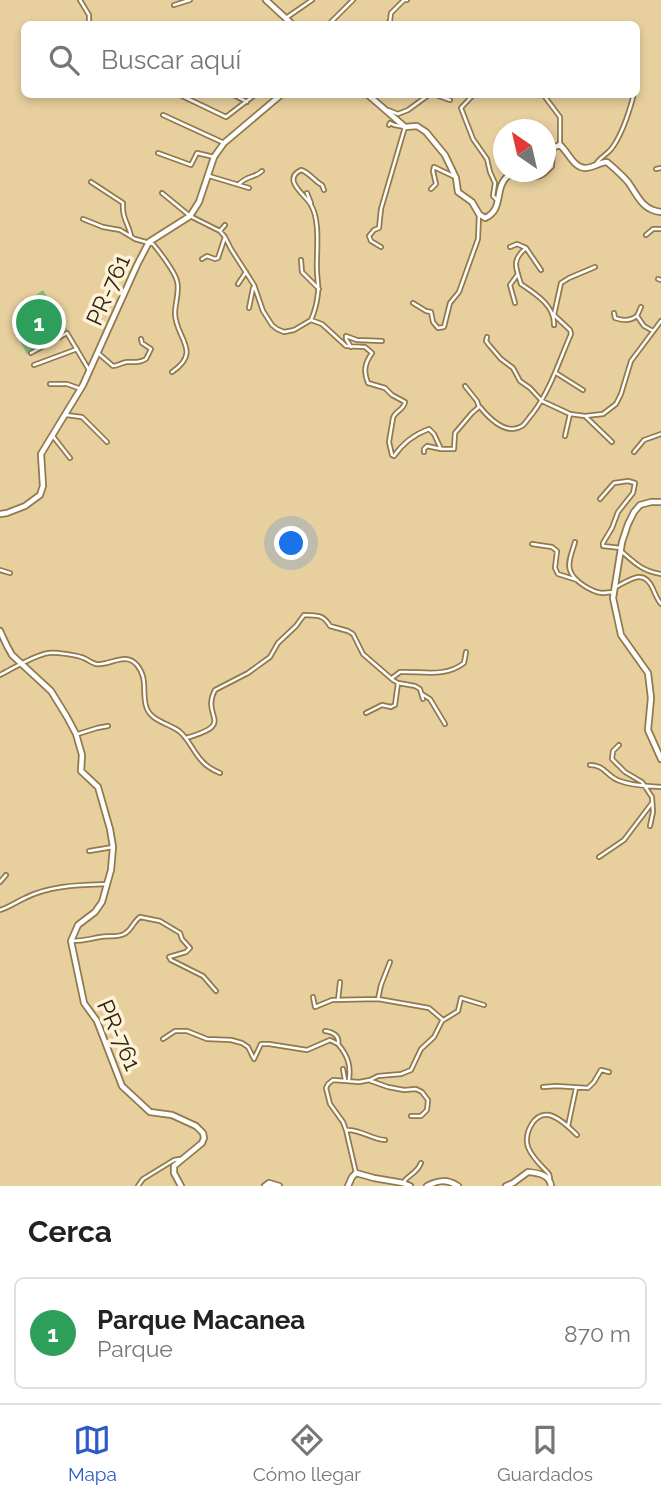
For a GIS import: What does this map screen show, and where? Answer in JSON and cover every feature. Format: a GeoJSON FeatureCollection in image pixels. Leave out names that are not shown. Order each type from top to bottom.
{"type":"FeatureCollection","features":[{"type":"Feature","properties":{"kind":"street"},"geometry":{"type":"LineString","coordinates":[[80,0],[91,21]]}},
{"type":"Feature","properties":{"kind":"street"},"geometry":{"type":"LineString","coordinates":[[174,5],[190,0]]}},
{"type":"Feature","properties":{"kind":"street"},"geometry":{"type":"LineString","coordinates":[[266,0],[289,21]]}},
{"type":"Feature","properties":{"kind":"street"},"geometry":{"type":"LineString","coordinates":[[286,18],[312,0]]}},
{"type":"Feature","properties":{"kind":"street"},"geometry":{"type":"LineString","coordinates":[[331,21],[353,0]]}},
{"type":"Feature","properties":{"kind":"street"},"geometry":{"type":"LineString","coordinates":[[390,21],[391,13],[407,0]]}},
{"type":"Feature","properties":{"kind":"street"},"geometry":{"type":"LineString","coordinates":[[186,98],[226,117],[252,98]]}},
{"type":"Feature","properties":{"kind":"street"},"geometry":{"type":"LineString","coordinates":[[240,98],[247,102]]}},
{"type":"Feature","properties":{"kind":"street"},"geometry":{"type":"LineString","coordinates":[[190,216],[199,202],[214,157],[224,143],[277,98]]}},
{"type":"Feature","properties":{"kind":"street"},"geometry":{"type":"LineString","coordinates":[[371,98],[405,127]]}},
{"type":"Feature","properties":{"kind":"street"},"geometry":{"type":"LineString","coordinates":[[379,105],[398,114],[425,98]]}},
{"type":"Feature","properties":{"kind":"street"},"geometry":{"type":"LineString","coordinates":[[444,98],[450,100]]}},
{"type":"Feature","properties":{"kind":"street"},"geometry":{"type":"LineString","coordinates":[[470,98],[461,108],[473,139],[487,159],[497,200]]}},
{"type":"Feature","properties":{"kind":"street"},"geometry":{"type":"LineString","coordinates":[[546,98],[559,117],[560,145],[577,165],[586,168],[607,162],[627,180],[639,201],[649,209],[661,212]]}},
{"type":"Feature","properties":{"kind":"street"},"geometry":{"type":"LineString","coordinates":[[596,164],[617,140],[633,98]]}},
{"type":"Feature","properties":{"kind":"street"},"geometry":{"type":"LineString","coordinates":[[163,115],[224,143]]}},
{"type":"Feature","properties":{"kind":"street"},"geometry":{"type":"LineString","coordinates":[[389,125],[389,122],[405,127],[417,126],[426,132],[444,155],[456,178],[458,192],[472,202],[479,215],[478,239],[460,292],[450,303],[444,327],[438,328],[433,323],[431,312],[413,303]]}},
{"type":"Feature","properties":{"kind":"street"},"geometry":{"type":"LineString","coordinates":[[381,247],[369,236],[379,228],[405,127]]}},
{"type":"Feature","properties":{"kind":"street"},"geometry":{"type":"LineString","coordinates":[[556,146],[560,145]]}},
{"type":"Feature","properties":{"kind":"street"},"geometry":{"type":"LineString","coordinates":[[158,153],[191,165],[197,153],[214,157]]}},
{"type":"Feature","properties":{"kind":"street"},"geometry":{"type":"LineString","coordinates":[[431,188],[436,184],[434,167],[456,178]]}},
{"type":"Feature","properties":{"kind":"street"},"geometry":{"type":"LineString","coordinates":[[656,169],[661,168]]}},
{"type":"Feature","properties":{"kind":"street"},"geometry":{"type":"LineString","coordinates":[[239,184],[246,177],[259,175],[262,171]]}},
{"type":"Feature","properties":{"kind":"street"},"geometry":{"type":"LineString","coordinates":[[311,204],[295,184],[296,172],[305,171],[322,185],[324,190]]}},
{"type":"Feature","properties":{"kind":"street"},"geometry":{"type":"LineString","coordinates":[[209,176],[249,188]]}},
{"type":"Feature","properties":{"kind":"street"},"geometry":{"type":"LineString","coordinates":[[91,182],[123,204],[122,215],[131,236]]}},
{"type":"Feature","properties":{"kind":"street"},"geometry":{"type":"LineString","coordinates":[[479,215],[485,218],[493,214],[504,182]]}},
{"type":"Feature","properties":{"kind":"street"},"geometry":{"type":"LineString","coordinates":[[162,193],[190,216],[225,237],[254,285],[263,311],[277,330],[284,332],[294,330],[311,320],[319,289],[317,233],[307,193]]}},
{"type":"Feature","properties":{"kind":"street","name":"PR-761"},"geometry":{"type":"LineString","coordinates":[[0,514],[25,506],[40,495],[43,486],[41,454],[81,389],[149,242],[190,216]]}},
{"type":"Feature","properties":{"kind":"street"},"geometry":{"type":"LineString","coordinates":[[83,219],[153,244],[178,282],[174,316],[184,342],[186,358],[173,372]]}},
{"type":"Feature","properties":{"kind":"street"},"geometry":{"type":"LineString","coordinates":[[219,231],[225,225]]}},
{"type":"Feature","properties":{"kind":"street"},"geometry":{"type":"LineString","coordinates":[[646,235],[653,229],[661,229]]}},
{"type":"Feature","properties":{"kind":"street"},"geometry":{"type":"LineString","coordinates":[[202,260],[207,256],[218,258],[225,237]]}},
{"type":"Feature","properties":{"kind":"street"},"geometry":{"type":"LineString","coordinates":[[510,247],[517,244],[526,248],[541,270]]}},
{"type":"Feature","properties":{"kind":"street"},"geometry":{"type":"LineString","coordinates":[[465,386],[489,418],[508,428],[517,428],[542,401],[556,373],[571,334],[536,294],[521,284],[515,263],[519,253],[526,248]]}},
{"type":"Feature","properties":{"kind":"street"},"geometry":{"type":"LineString","coordinates":[[301,260],[302,272],[319,289]]}},
{"type":"Feature","properties":{"kind":"street"},"geometry":{"type":"LineString","coordinates":[[554,325],[561,284],[595,267]]}},
{"type":"Feature","properties":{"kind":"street"},"geometry":{"type":"LineString","coordinates":[[238,284],[246,272]]}},
{"type":"Feature","properties":{"kind":"street"},"geometry":{"type":"LineString","coordinates":[[515,303],[510,285],[518,274]]}},
{"type":"Feature","properties":{"kind":"street"},"geometry":{"type":"LineString","coordinates":[[249,308],[254,285]]}},
{"type":"Feature","properties":{"kind":"street"},"geometry":{"type":"LineString","coordinates":[[614,313],[615,318],[632,320],[641,307]]}},
{"type":"Feature","properties":{"kind":"street"},"geometry":{"type":"LineString","coordinates":[[637,316],[644,326],[653,331]]}},
{"type":"Feature","properties":{"kind":"street"},"geometry":{"type":"LineString","coordinates":[[311,320],[322,324],[346,346],[365,347],[372,353],[365,368],[368,383],[385,388],[405,402],[404,407],[394,414],[393,418],[389,442],[392,456],[412,438],[429,429],[441,449]]}},
{"type":"Feature","properties":{"kind":"street"},"geometry":{"type":"LineString","coordinates":[[487,337],[486,341],[501,359],[513,368],[520,381],[542,401],[570,414],[585,416],[603,414],[616,404],[631,361],[661,321]]}},
{"type":"Feature","properties":{"kind":"street"},"geometry":{"type":"LineString","coordinates":[[31,353],[67,333],[89,371]]}},
{"type":"Feature","properties":{"kind":"street"},"geometry":{"type":"LineString","coordinates":[[351,347],[346,336],[357,340],[382,341]]}},
{"type":"Feature","properties":{"kind":"street"},"geometry":{"type":"LineString","coordinates":[[98,353],[113,366],[125,362],[142,362],[150,349],[141,339]]}},
{"type":"Feature","properties":{"kind":"street"},"geometry":{"type":"LineString","coordinates":[[34,365],[77,349]]}},
{"type":"Feature","properties":{"kind":"street"},"geometry":{"type":"LineString","coordinates":[[556,373],[583,390]]}},
{"type":"Feature","properties":{"kind":"street"},"geometry":{"type":"LineString","coordinates":[[50,384],[67,384],[81,389]]}},
{"type":"Feature","properties":{"kind":"street"},"geometry":{"type":"LineString","coordinates":[[424,452],[427,446],[454,449],[455,433],[479,407]]}},
{"type":"Feature","properties":{"kind":"street"},"geometry":{"type":"LineString","coordinates":[[565,436],[570,414]]}},
{"type":"Feature","properties":{"kind":"street"},"geometry":{"type":"LineString","coordinates":[[66,415],[82,417],[107,442]]}},
{"type":"Feature","properties":{"kind":"street"},"geometry":{"type":"LineString","coordinates":[[585,416],[612,442]]}},
{"type":"Feature","properties":{"kind":"street"},"geometry":{"type":"LineString","coordinates":[[52,435],[70,458]]}},
{"type":"Feature","properties":{"kind":"street"},"geometry":{"type":"LineString","coordinates":[[634,453],[644,440],[661,435]]}},
{"type":"Feature","properties":{"kind":"street"},"geometry":{"type":"LineString","coordinates":[[600,499],[614,483],[635,483],[633,493],[618,512],[603,546],[621,550],[648,572],[661,574]]}},
{"type":"Feature","properties":{"kind":"street"},"geometry":{"type":"LineString","coordinates":[[661,502],[640,505],[628,524],[613,601],[621,635],[648,673],[651,698],[648,730],[661,759]]}},
{"type":"Feature","properties":{"kind":"street"},"geometry":{"type":"LineString","coordinates":[[575,542],[569,566],[570,573],[578,581]]}},
{"type":"Feature","properties":{"kind":"street"},"geometry":{"type":"LineString","coordinates":[[532,544],[552,547],[557,551],[555,568],[558,574],[596,591],[604,593],[636,577],[643,577],[649,580],[661,604]]}},
{"type":"Feature","properties":{"kind":"street"},"geometry":{"type":"LineString","coordinates":[[0,570],[10,573]]}},
{"type":"Feature","properties":{"kind":"street"},"geometry":{"type":"LineString","coordinates":[[186,738],[206,733],[213,727],[215,719],[211,704],[215,690],[248,673],[270,657],[278,643],[304,615],[320,616],[330,626],[353,634],[363,653],[391,678],[398,683],[420,689],[423,696],[430,699],[445,724]]}},
{"type":"Feature","properties":{"kind":"street"},"geometry":{"type":"LineString","coordinates":[[0,631],[12,655],[51,691],[76,734],[82,755],[81,771],[98,787],[110,830],[113,847],[111,870],[102,902],[95,912],[78,925],[71,941],[86,942],[99,937],[125,934],[140,917],[160,921],[180,933],[190,948],[186,953],[169,957],[171,960],[204,976],[216,991]]}},
{"type":"Feature","properties":{"kind":"street"},"geometry":{"type":"LineString","coordinates":[[391,678],[400,672],[441,673],[457,668],[464,663],[466,652]]}},
{"type":"Feature","properties":{"kind":"street"},"geometry":{"type":"LineString","coordinates":[[0,675],[50,653],[80,656],[99,664],[122,659],[131,660],[143,676],[145,706],[150,715],[173,727],[186,738],[201,761],[220,773]]}},
{"type":"Feature","properties":{"kind":"street"},"geometry":{"type":"LineString","coordinates":[[366,713],[382,705],[395,705],[398,683]]}},
{"type":"Feature","properties":{"kind":"street"},"geometry":{"type":"LineString","coordinates":[[76,734],[108,726]]}},
{"type":"Feature","properties":{"kind":"street"},"geometry":{"type":"LineString","coordinates":[[619,745],[613,751],[612,759],[625,772],[642,782],[652,797],[650,826]]}},
{"type":"Feature","properties":{"kind":"street"},"geometry":{"type":"LineString","coordinates":[[590,765],[602,768],[618,781],[661,787]]}},
{"type":"Feature","properties":{"kind":"street"},"geometry":{"type":"LineString","coordinates":[[599,857],[624,840],[653,803]]}},
{"type":"Feature","properties":{"kind":"street"},"geometry":{"type":"LineString","coordinates":[[89,851],[113,847]]}},
{"type":"Feature","properties":{"kind":"street"},"geometry":{"type":"LineString","coordinates":[[0,882],[6,875]]}},
{"type":"Feature","properties":{"kind":"street"},"geometry":{"type":"LineString","coordinates":[[0,910],[50,890],[77,885],[108,884]]}},
{"type":"Feature","properties":{"kind":"street","name":"PR-761"},"geometry":{"type":"LineString","coordinates":[[71,941],[84,1003],[97,1021],[122,1086],[150,1112],[178,1117],[203,1133],[202,1143],[180,1159]]}},
{"type":"Feature","properties":{"kind":"street"},"geometry":{"type":"LineString","coordinates":[[378,999],[390,962]]}},
{"type":"Feature","properties":{"kind":"street"},"geometry":{"type":"LineString","coordinates":[[338,1000],[340,982]]}},
{"type":"Feature","properties":{"kind":"street"},"geometry":{"type":"LineString","coordinates":[[313,997],[314,1007],[332,1000],[378,999],[429,1008],[443,1020]]}},
{"type":"Feature","properties":{"kind":"street"},"geometry":{"type":"LineString","coordinates":[[356,1173],[343,1122],[330,1104],[326,1088],[328,1084],[333,1080],[359,1082],[411,1070],[421,1049],[434,1037],[443,1020],[458,1011],[461,998],[484,1005]]}},
{"type":"Feature","properties":{"kind":"street"},"geometry":{"type":"LineString","coordinates":[[163,1039],[175,1031],[187,1031],[208,1039],[231,1040],[248,1047],[254,1059],[261,1044],[307,1050],[330,1040],[338,1044],[345,1053],[351,1070],[347,1080]]}},
{"type":"Feature","properties":{"kind":"street"},"geometry":{"type":"LineString","coordinates":[[326,1031],[336,1035],[338,1044]]}},
{"type":"Feature","properties":{"kind":"street"},"geometry":{"type":"LineString","coordinates":[[343,1069],[347,1080]]}},
{"type":"Feature","properties":{"kind":"street"},"geometry":{"type":"LineString","coordinates":[[543,1087],[587,1088],[601,1070],[609,1072]]}},
{"type":"Feature","properties":{"kind":"street"},"geometry":{"type":"LineString","coordinates":[[370,1080],[388,1087],[422,1092],[428,1100],[427,1110],[421,1116],[411,1116]]}},
{"type":"Feature","properties":{"kind":"street"},"geometry":{"type":"LineString","coordinates":[[568,1126],[576,1088]]}},
{"type":"Feature","properties":{"kind":"street"},"geometry":{"type":"LineString","coordinates":[[550,1184],[549,1174],[532,1156],[527,1145],[530,1125],[537,1118],[553,1116],[577,1135]]}},
{"type":"Feature","properties":{"kind":"street"},"geometry":{"type":"LineString","coordinates":[[346,1130],[363,1132],[385,1140]]}},
{"type":"Feature","properties":{"kind":"street"},"geometry":{"type":"LineString","coordinates":[[138,1186],[143,1179],[180,1159]]}},
{"type":"Feature","properties":{"kind":"street"},"geometry":{"type":"LineString","coordinates":[[180,1159],[174,1166],[174,1173],[181,1186]]}},
{"type":"Feature","properties":{"kind":"street"},"geometry":{"type":"LineString","coordinates":[[356,1173],[407,1185],[408,1176],[418,1171],[421,1163]]}},
{"type":"Feature","properties":{"kind":"street"},"geometry":{"type":"LineString","coordinates":[[506,1186],[528,1172],[547,1177],[550,1184]]}},
{"type":"Feature","properties":{"kind":"street"},"geometry":{"type":"LineString","coordinates":[[348,1186],[356,1173]]}},
{"type":"Feature","properties":{"kind":"street"},"geometry":{"type":"LineString","coordinates":[[427,1186],[436,1181],[450,1182],[458,1186]]}},
{"type":"Feature","properties":{"kind":"street"},"geometry":{"type":"LineString","coordinates":[[265,1186],[269,1183],[279,1186]]}},
{"type":"Feature","properties":{"kind":"green space"},"geometry":{"type":"Polygon","coordinates":[[[43,290],[67,329],[37,345],[38,348],[27,354],[12,326],[32,298],[43,290]]]}},
{"type":"Feature","properties":{"kind":"place","name":"Parque Macanea"},"geometry":{"type":"Point","coordinates":[39,322]}}]}
